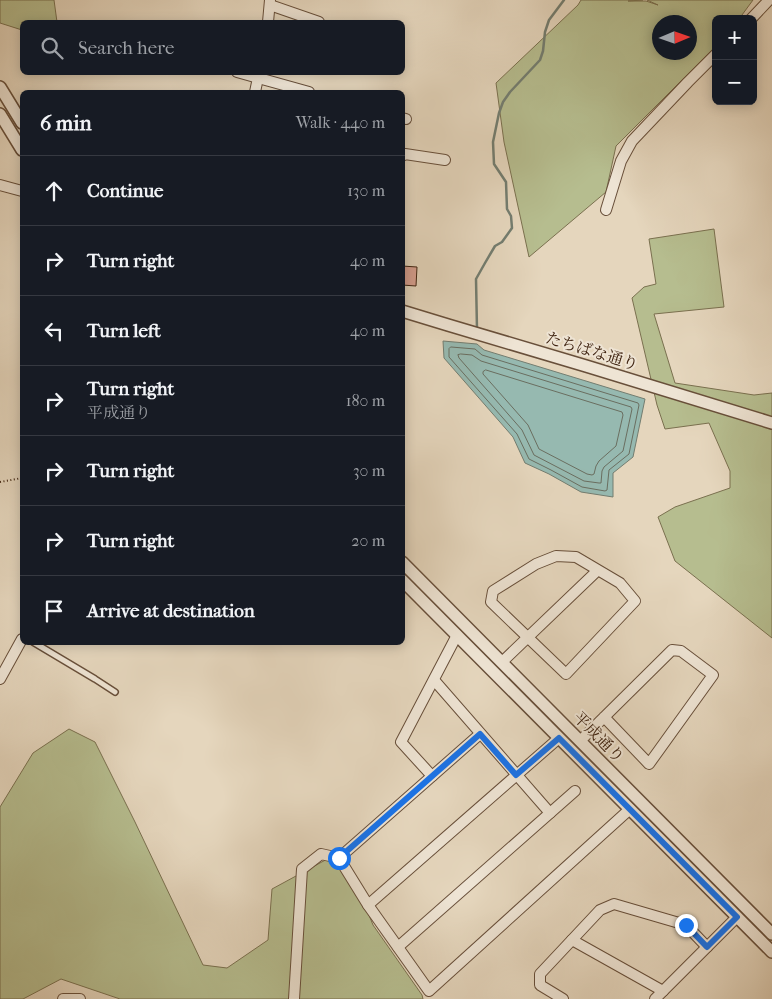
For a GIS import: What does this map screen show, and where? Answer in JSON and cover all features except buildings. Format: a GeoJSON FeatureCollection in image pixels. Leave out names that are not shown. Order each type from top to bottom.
{"type":"FeatureCollection","features":[{"type":"Feature","properties":{"kind":"street"},"geometry":{"type":"LineString","coordinates":[[755,15],[770,0]]}},
{"type":"Feature","properties":{"kind":"street"},"geometry":{"type":"LineString","coordinates":[[268,20],[270,3],[314,20]]}},
{"type":"Feature","properties":{"kind":"street"},"geometry":{"type":"LineString","coordinates":[[606,210],[620,161],[632,141],[712,58]]}},
{"type":"Feature","properties":{"kind":"street"},"geometry":{"type":"LineString","coordinates":[[255,90],[259,75],[304,90]]}},
{"type":"Feature","properties":{"kind":"street"},"geometry":{"type":"LineString","coordinates":[[1,90],[20,120]]}},
{"type":"Feature","properties":{"kind":"street"},"geometry":{"type":"LineString","coordinates":[[0,114],[20,147]]}},
{"type":"Feature","properties":{"kind":"street"},"geometry":{"type":"LineString","coordinates":[[405,154],[445,160]]}},
{"type":"Feature","properties":{"kind":"street"},"geometry":{"type":"LineString","coordinates":[[0,185],[20,190]]}},
{"type":"Feature","properties":{"kind":"street","name":"たちばな通り"},"geometry":{"type":"LineString","coordinates":[[405,312],[772,423]]}},
{"type":"Feature","properties":{"kind":"street"},"geometry":{"type":"LineString","coordinates":[[556,556],[576,557],[620,583],[635,601],[566,674],[528,637],[491,602],[493,591],[536,564],[556,556]]}},
{"type":"Feature","properties":{"kind":"street","name":"平成通り"},"geometry":{"type":"LineString","coordinates":[[405,565],[772,934]]}},
{"type":"Feature","properties":{"kind":"street"},"geometry":{"type":"LineString","coordinates":[[502,662],[597,570]]}},
{"type":"Feature","properties":{"kind":"street","name":"平成通り"},"geometry":{"type":"LineString","coordinates":[[405,583],[772,952]]}},
{"type":"Feature","properties":{"kind":"street"},"geometry":{"type":"LineString","coordinates":[[432,776],[401,742],[457,635]]}},
{"type":"Feature","properties":{"kind":"street"},"geometry":{"type":"LineString","coordinates":[[0,679],[20,643]]}},
{"type":"Feature","properties":{"kind":"street"},"geometry":{"type":"LineString","coordinates":[[580,741],[604,717],[672,650],[681,651],[713,675],[649,764],[604,717]]}},
{"type":"Feature","properties":{"kind":"street"},"geometry":{"type":"LineString","coordinates":[[434,680],[550,814]]}},
{"type":"Feature","properties":{"kind":"street"},"geometry":{"type":"LineString","coordinates":[[339,858],[480,734]]}},
{"type":"Feature","properties":{"kind":"street"},"geometry":{"type":"LineString","coordinates":[[368,905],[559,738]]}},
{"type":"Feature","properties":{"kind":"street"},"geometry":{"type":"LineString","coordinates":[[398,947],[575,791]]}},
{"type":"Feature","properties":{"kind":"street"},"geometry":{"type":"LineString","coordinates":[[294,999],[302,868],[321,854],[339,858],[368,905],[429,991],[630,809]]}},
{"type":"Feature","properties":{"kind":"street"},"geometry":{"type":"LineString","coordinates":[[563,999],[540,985],[540,974],[600,910],[614,904],[686,925],[707,947]]}},
{"type":"Feature","properties":{"kind":"street"},"geometry":{"type":"LineString","coordinates":[[572,940],[659,995],[737,917]]}},
{"type":"Feature","properties":{"kind":"street"},"geometry":{"type":"LineString","coordinates":[[63,999],[80,999]]}},
{"type":"Feature","properties":{"kind":"lane"},"geometry":{"type":"LineString","coordinates":[[38,645],[115,692]]}},
{"type":"Feature","properties":{"kind":"path"},"geometry":{"type":"LineString","coordinates":[[0,482],[20,478]]}},
{"type":"Feature","properties":{"kind":"green space"},"geometry":{"type":"Polygon","coordinates":[[[0,0],[54,0],[57,20],[20,20],[20,29],[0,23],[0,0]]]}},
{"type":"Feature","properties":{"kind":"green space"},"geometry":{"type":"Polygon","coordinates":[[[581,0],[643,0],[628,1],[646,1],[658,5],[647,0],[753,0],[742,15],[712,15],[712,50],[616,146],[606,192],[529,257],[504,142],[496,83],[581,0]]]}},
{"type":"Feature","properties":{"kind":"green space"},"geometry":{"type":"Polygon","coordinates":[[[714,229],[724,307],[654,314],[675,383],[754,395],[772,393],[772,638],[675,561],[658,517],[675,507],[730,488],[730,471],[709,423],[665,429],[657,405],[632,298],[644,287],[656,284],[649,239],[714,229]]]}},
{"type":"Feature","properties":{"kind":"green space"},"geometry":{"type":"Polygon","coordinates":[[[69,729],[95,742],[203,965],[227,968],[268,940],[272,889],[331,857],[358,888],[373,925],[423,999],[120,999],[61,979],[23,999],[0,999],[0,807],[33,753],[69,729]]]}},
{"type":"Feature","properties":{"kind":"water"},"geometry":{"type":"Polygon","coordinates":[[[443,341],[477,344],[484,350],[645,399],[633,457],[613,473],[613,497],[581,492],[525,463],[513,437],[444,358],[443,341]]]}},
{"type":"Feature","properties":{"kind":"waterway"},"geometry":{"type":"LineString","coordinates":[[477,330],[476,279],[495,246],[502,242],[512,228],[511,216],[507,209],[506,182],[494,164],[493,142],[499,113],[503,102],[510,92],[540,60],[549,20],[564,0]]}},
{"type":"Feature","properties":{"kind":"route"},"geometry":{"type":"LineString","coordinates":[[339,858],[480,734],[516,775],[559,738],[737,917],[707,947],[686,925]]}}]}
